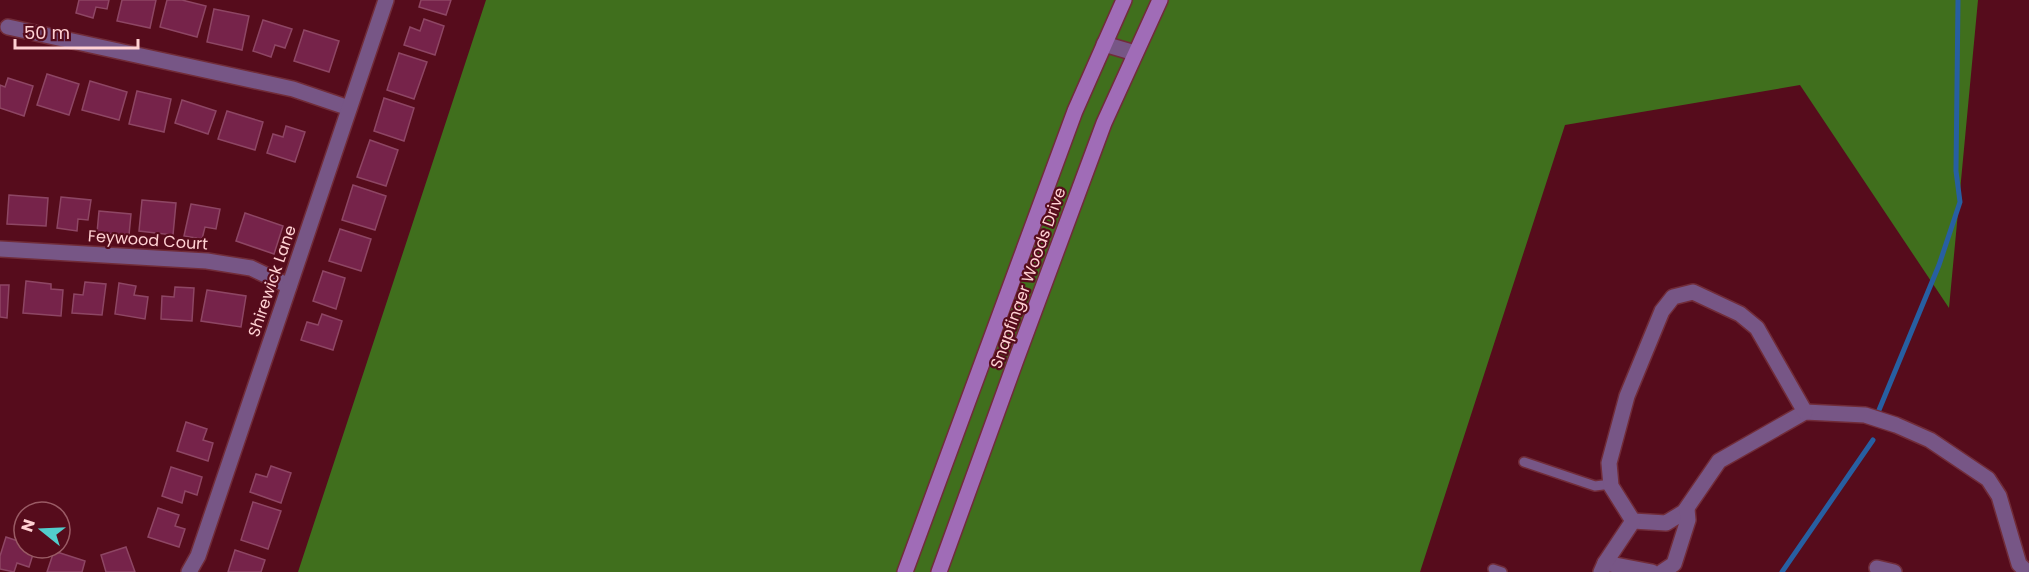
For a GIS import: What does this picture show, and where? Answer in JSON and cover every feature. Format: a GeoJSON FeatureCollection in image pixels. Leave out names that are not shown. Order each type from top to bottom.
{"type":"FeatureCollection","features":[{"type":"Feature","properties":{"kind":"main road","name":"Snapfinger Woods Drive"},"geometry":{"type":"LineString","coordinates":[[905,572],[1075,111],[1124,0]]}},
{"type":"Feature","properties":{"kind":"main road","name":"Snapfinger Woods Drive"},"geometry":{"type":"LineString","coordinates":[[939,572],[1104,123],[1160,0]]}},
{"type":"Feature","properties":{"kind":"street","name":"Shirewick Lane"},"geometry":{"type":"LineString","coordinates":[[189,572],[198,556],[386,0]]}},
{"type":"Feature","properties":{"kind":"street"},"geometry":{"type":"LineString","coordinates":[[8,27],[293,89],[349,108]]}},
{"type":"Feature","properties":{"kind":"street"},"geometry":{"type":"LineString","coordinates":[[1104,44],[1135,53]]}},
{"type":"Feature","properties":{"kind":"street","name":"Feywood Court"},"geometry":{"type":"LineString","coordinates":[[0,249],[207,261],[251,268],[289,286]]}},
{"type":"Feature","properties":{"kind":"street"},"geometry":{"type":"LineString","coordinates":[[1633,521],[1611,484],[1610,463],[1627,396],[1662,310],[1673,297],[1693,292],[1740,314],[1757,328],[1805,412]]}},
{"type":"Feature","properties":{"kind":"street"},"geometry":{"type":"LineString","coordinates":[[1633,521],[1666,524],[1687,509],[1719,461],[1805,412],[1865,415],[1930,440],[1988,479],[1999,496],[2017,569]]}},
{"type":"Feature","properties":{"kind":"street"},"geometry":{"type":"LineString","coordinates":[[1662,572],[1674,564],[1688,520],[1687,509]]}},
{"type":"Feature","properties":{"kind":"street"},"geometry":{"type":"LineString","coordinates":[[1633,521],[1603,567],[1652,572]]}},
{"type":"Feature","properties":{"kind":"street"},"geometry":{"type":"LineString","coordinates":[[1876,568],[1894,572]]}},
{"type":"Feature","properties":{"kind":"lane"},"geometry":{"type":"LineString","coordinates":[[1524,462],[1594,486],[1611,484]]}},
{"type":"Feature","properties":{"kind":"green space"},"geometry":{"type":"Polygon","coordinates":[[[486,0],[1978,0],[1949,308],[1800,85],[1565,125],[1420,572],[298,572],[486,0]]]}},
{"type":"Feature","properties":{"kind":"building"},"geometry":{"type":"Polygon","coordinates":[[[79,0],[109,0],[107,9],[96,7],[93,18],[76,13],[79,0]]]}},
{"type":"Feature","properties":{"kind":"building"},"geometry":{"type":"Polygon","coordinates":[[[122,0],[156,0],[150,28],[117,21],[122,0]]]}},
{"type":"Feature","properties":{"kind":"building"},"geometry":{"type":"Polygon","coordinates":[[[167,0],[182,0],[206,6],[197,37],[160,27],[167,0]]]}},
{"type":"Feature","properties":{"kind":"building"},"geometry":{"type":"Polygon","coordinates":[[[421,0],[451,0],[446,15],[419,7],[421,0]]]}},
{"type":"Feature","properties":{"kind":"building"},"geometry":{"type":"Polygon","coordinates":[[[214,9],[249,16],[242,50],[207,42],[214,9]]]}},
{"type":"Feature","properties":{"kind":"building"},"geometry":{"type":"Polygon","coordinates":[[[424,19],[444,26],[435,55],[404,45],[410,27],[420,31],[424,19]]]}},
{"type":"Feature","properties":{"kind":"building"},"geometry":{"type":"Polygon","coordinates":[[[263,20],[292,29],[285,48],[275,45],[271,57],[253,51],[263,20]]]}},
{"type":"Feature","properties":{"kind":"building"},"geometry":{"type":"Polygon","coordinates":[[[304,30],[339,41],[329,72],[294,61],[304,30]]]}},
{"type":"Feature","properties":{"kind":"building"},"geometry":{"type":"Polygon","coordinates":[[[399,53],[427,62],[414,99],[387,90],[399,53]]]}},
{"type":"Feature","properties":{"kind":"building"},"geometry":{"type":"Polygon","coordinates":[[[47,74],[79,84],[69,115],[37,105],[47,74]]]}},
{"type":"Feature","properties":{"kind":"building"},"geometry":{"type":"Polygon","coordinates":[[[8,78],[33,86],[24,116],[0,108],[0,85],[5,87],[8,78]]]}},
{"type":"Feature","properties":{"kind":"building"},"geometry":{"type":"Polygon","coordinates":[[[90,81],[127,92],[119,120],[82,110],[90,81]]]}},
{"type":"Feature","properties":{"kind":"building"},"geometry":{"type":"Polygon","coordinates":[[[137,91],[171,99],[164,132],[129,124],[137,91]]]}},
{"type":"Feature","properties":{"kind":"building"},"geometry":{"type":"Polygon","coordinates":[[[384,98],[414,108],[404,141],[374,131],[384,98]]]}},
{"type":"Feature","properties":{"kind":"building"},"geometry":{"type":"Polygon","coordinates":[[[182,100],[216,111],[208,134],[175,123],[182,100]]]}},
{"type":"Feature","properties":{"kind":"building"},"geometry":{"type":"Polygon","coordinates":[[[227,111],[263,122],[255,150],[218,139],[227,111]]]}},
{"type":"Feature","properties":{"kind":"building"},"geometry":{"type":"Polygon","coordinates":[[[286,126],[305,132],[295,162],[267,153],[273,134],[283,137],[286,126]]]}},
{"type":"Feature","properties":{"kind":"building"},"geometry":{"type":"Polygon","coordinates":[[[370,140],[398,150],[386,186],[357,177],[370,140]]]}},
{"type":"Feature","properties":{"kind":"building"},"geometry":{"type":"Polygon","coordinates":[[[353,185],[386,196],[375,230],[342,220],[353,185]]]}},
{"type":"Feature","properties":{"kind":"building"},"geometry":{"type":"Polygon","coordinates":[[[9,195],[48,198],[46,226],[7,224],[9,195]]]}},
{"type":"Feature","properties":{"kind":"building"},"geometry":{"type":"Polygon","coordinates":[[[61,197],[91,200],[88,220],[78,219],[77,231],[57,228],[61,197]]]}},
{"type":"Feature","properties":{"kind":"building"},"geometry":{"type":"Polygon","coordinates":[[[142,200],[176,203],[173,235],[139,231],[142,200]]]}},
{"type":"Feature","properties":{"kind":"building"},"geometry":{"type":"Polygon","coordinates":[[[191,204],[220,209],[216,229],[205,227],[202,239],[184,236],[191,204]]]}},
{"type":"Feature","properties":{"kind":"building"},"geometry":{"type":"Polygon","coordinates":[[[99,211],[131,214],[129,235],[97,233],[99,211]]]}},
{"type":"Feature","properties":{"kind":"building"},"geometry":{"type":"Polygon","coordinates":[[[245,213],[283,226],[274,254],[236,241],[245,213]]]}},
{"type":"Feature","properties":{"kind":"building"},"geometry":{"type":"Polygon","coordinates":[[[340,229],[371,239],[361,271],[329,261],[340,229]]]}},
{"type":"Feature","properties":{"kind":"building"},"geometry":{"type":"Polygon","coordinates":[[[323,271],[345,278],[336,309],[313,301],[323,271]]]}},
{"type":"Feature","properties":{"kind":"building"},"geometry":{"type":"Polygon","coordinates":[[[26,281],[51,284],[51,289],[63,290],[61,316],[23,313],[26,281]]]}},
{"type":"Feature","properties":{"kind":"building"},"geometry":{"type":"Polygon","coordinates":[[[85,282],[106,284],[102,315],[72,313],[74,294],[83,295],[85,282]]]}},
{"type":"Feature","properties":{"kind":"building"},"geometry":{"type":"Polygon","coordinates":[[[119,283],[136,286],[134,295],[148,297],[145,319],[115,314],[119,283]]]}},
{"type":"Feature","properties":{"kind":"building"},"geometry":{"type":"Polygon","coordinates":[[[0,285],[9,285],[7,318],[0,317],[0,285]]]}},
{"type":"Feature","properties":{"kind":"building"},"geometry":{"type":"Polygon","coordinates":[[[175,287],[194,288],[192,321],[161,319],[162,296],[174,297],[175,287]]]}},
{"type":"Feature","properties":{"kind":"building"},"geometry":{"type":"Polygon","coordinates":[[[207,290],[246,296],[241,327],[201,321],[207,290]]]}},
{"type":"Feature","properties":{"kind":"building"},"geometry":{"type":"Polygon","coordinates":[[[322,314],[342,321],[333,350],[301,340],[307,322],[318,325],[322,314]]]}},
{"type":"Feature","properties":{"kind":"building"},"geometry":{"type":"Polygon","coordinates":[[[186,422],[207,429],[203,440],[213,443],[208,461],[177,451],[186,422]]]}},
{"type":"Feature","properties":{"kind":"building"},"geometry":{"type":"Polygon","coordinates":[[[271,466],[291,473],[281,503],[250,492],[256,474],[267,477],[271,466]]]}},
{"type":"Feature","properties":{"kind":"building"},"geometry":{"type":"Polygon","coordinates":[[[171,467],[202,477],[197,495],[185,491],[182,503],[162,496],[171,467]]]}},
{"type":"Feature","properties":{"kind":"building"},"geometry":{"type":"Polygon","coordinates":[[[253,502],[281,511],[268,549],[241,540],[253,502]]]}},
{"type":"Feature","properties":{"kind":"building"},"geometry":{"type":"Polygon","coordinates":[[[158,508],[179,515],[175,526],[185,529],[179,547],[148,537],[158,508]]]}},
{"type":"Feature","properties":{"kind":"building"},"geometry":{"type":"Polygon","coordinates":[[[6,537],[12,539],[12,560],[31,560],[29,567],[17,563],[14,572],[0,569],[0,556],[6,537]]]}},
{"type":"Feature","properties":{"kind":"building"},"geometry":{"type":"Polygon","coordinates":[[[126,547],[135,572],[106,572],[101,555],[126,547]]]}},
{"type":"Feature","properties":{"kind":"building"},"geometry":{"type":"Polygon","coordinates":[[[235,550],[265,560],[261,572],[228,572],[235,550]]]}},
{"type":"Feature","properties":{"kind":"building"},"geometry":{"type":"Polygon","coordinates":[[[72,557],[85,561],[82,572],[47,572],[51,560],[72,560],[72,557]]]}},
{"type":"Feature","properties":{"kind":"waterway"},"geometry":{"type":"LineString","coordinates":[[1879,410],[1939,265],[1960,202],[1956,171],[1958,0]]}},
{"type":"Feature","properties":{"kind":"waterway"},"geometry":{"type":"LineString","coordinates":[[1782,572],[1873,440]]}}]}
